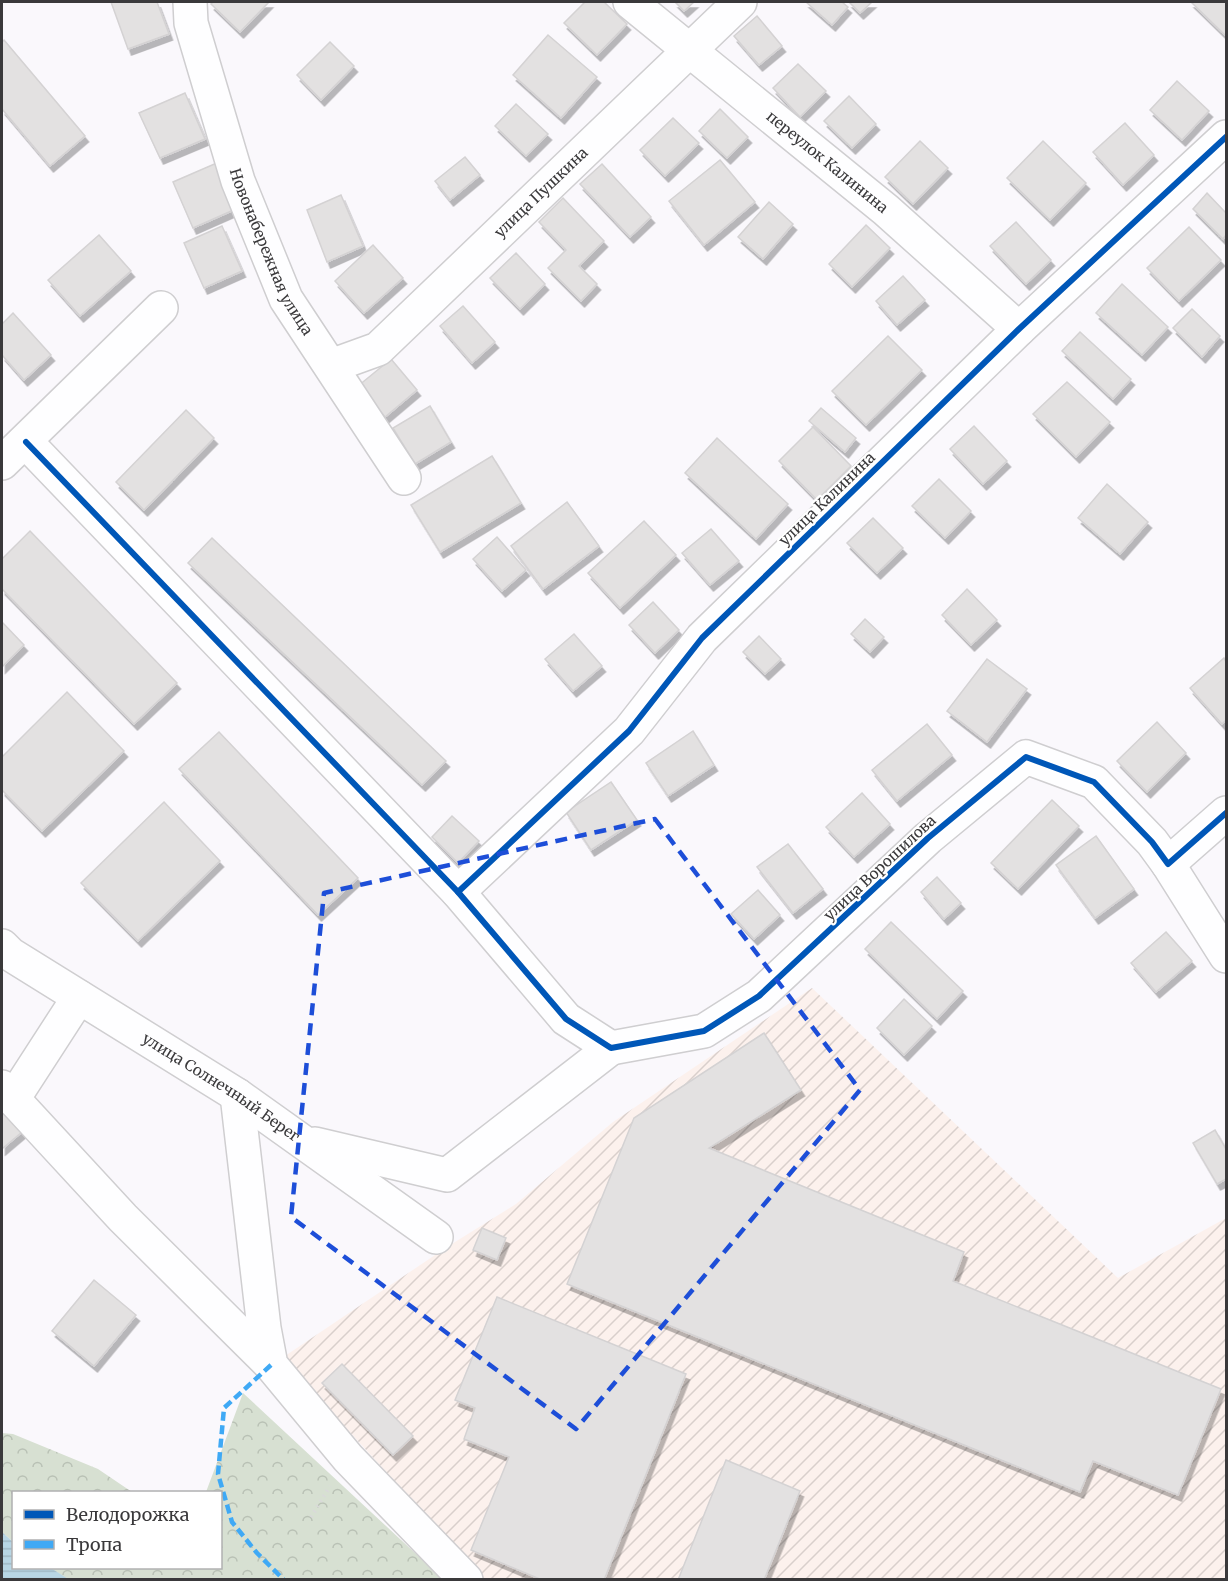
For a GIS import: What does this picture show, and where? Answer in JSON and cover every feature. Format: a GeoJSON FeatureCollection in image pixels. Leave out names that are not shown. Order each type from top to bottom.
{"type":"FeatureCollection","features":[{"type":"Feature","properties":{"kind":"street","name":"Новонабережная улица"},"geometry":{"type":"LineString","coordinates":[[190,2],[191,23],[238,181],[286,299],[404,478]]}},
{"type":"Feature","properties":{"kind":"street","name":"переулок Калинина"},"geometry":{"type":"LineString","coordinates":[[630,2],[886,210],[1019,329]]}},
{"type":"Feature","properties":{"kind":"street","name":"улица Пушкина"},"geometry":{"type":"LineString","coordinates":[[331,366],[378,349],[740,2]]}},
{"type":"Feature","properties":{"kind":"street","name":"улица Калинина"},"geometry":{"type":"LineString","coordinates":[[458,892],[629,731],[702,638],[1019,329],[1227,136]]}},
{"type":"Feature","properties":{"kind":"street"},"geometry":{"type":"LineString","coordinates":[[2,463],[161,308]]}},
{"type":"Feature","properties":{"kind":"street"},"geometry":{"type":"LineString","coordinates":[[26,442],[458,892],[566,1019],[611,1048],[447,1175],[299,1140]]}},
{"type":"Feature","properties":{"kind":"street","name":"улица Ворошилова"},"geometry":{"type":"LineString","coordinates":[[611,1048],[704,1032],[759,996],[928,838],[1026,757],[1094,782],[1152,842],[1168,864]]}},
{"type":"Feature","properties":{"kind":"street"},"geometry":{"type":"LineString","coordinates":[[1227,813],[1168,864],[1227,956]]}},
{"type":"Feature","properties":{"kind":"street","name":"улица Солнечный Берег"},"geometry":{"type":"LineString","coordinates":[[2,946],[10,954],[79,998],[237,1095],[436,1237]]}},
{"type":"Feature","properties":{"kind":"street"},"geometry":{"type":"LineString","coordinates":[[79,998],[7,1093],[123,1218],[271,1365],[348,1458],[466,1580]]}},
{"type":"Feature","properties":{"kind":"street"},"geometry":{"type":"LineString","coordinates":[[237,1095],[264,1328],[271,1365]]}},
{"type":"Feature","properties":{"kind":"highlighted area"},"geometry":{"type":"Polygon","coordinates":[[[655,819],[860,1090],[576,1429],[291,1217],[324,893],[655,819]]]}},
{"type":"Feature","properties":{"kind":"shaded area"},"geometry":{"type":"Polygon","coordinates":[[[812,988],[1118,1278],[1226,1218],[1226,1579],[484,1579],[282,1358],[447,1247],[516,1204],[613,1122],[812,988]]]}},
{"type":"Feature","properties":{"kind":"green space"},"geometry":{"type":"Polygon","coordinates":[[[243,1393],[443,1579],[68,1580],[52,1569],[222,1569],[222,1491],[206,1491],[243,1393]]]}},
{"type":"Feature","properties":{"kind":"green space"},"geometry":{"type":"Polygon","coordinates":[[[2,1433],[13,1434],[98,1469],[131,1491],[12,1491],[12,1541],[2,1532],[2,1433]]]}},
{"type":"Feature","properties":{"kind":"water"},"geometry":{"type":"Polygon","coordinates":[[[2,1532],[12,1541],[12,1569],[53,1569],[68,1579],[2,1579],[2,1532]]]}},
{"type":"Feature","properties":{"kind":"building"},"geometry":{"type":"Polygon","coordinates":[[[111,2],[157,2],[169,34],[128,49],[111,2]]]}},
{"type":"Feature","properties":{"kind":"building"},"geometry":{"type":"Polygon","coordinates":[[[213,2],[269,2],[240,32],[211,4],[213,2]]]}},
{"type":"Feature","properties":{"kind":"building"},"geometry":{"type":"Polygon","coordinates":[[[585,2],[604,2],[627,24],[597,55],[564,23],[585,2]]]}},
{"type":"Feature","properties":{"kind":"building"},"geometry":{"type":"Polygon","coordinates":[[[675,2],[694,2],[684,11],[675,2]]]}},
{"type":"Feature","properties":{"kind":"building"},"geometry":{"type":"Polygon","coordinates":[[[806,2],[842,2],[848,7],[832,25],[806,2]]]}},
{"type":"Feature","properties":{"kind":"building"},"geometry":{"type":"Polygon","coordinates":[[[849,2],[872,2],[860,13],[849,2]]]}},
{"type":"Feature","properties":{"kind":"building"},"geometry":{"type":"Polygon","coordinates":[[[1191,2],[1226,2],[1226,36],[1191,2]]]}},
{"type":"Feature","properties":{"kind":"building"},"geometry":{"type":"Polygon","coordinates":[[[757,16],[782,46],[759,65],[734,36],[757,16]]]}},
{"type":"Feature","properties":{"kind":"building"},"geometry":{"type":"Polygon","coordinates":[[[548,35],[597,77],[561,118],[513,75],[548,35]]]}},
{"type":"Feature","properties":{"kind":"building"},"geometry":{"type":"Polygon","coordinates":[[[4,40],[85,136],[50,166],[2,109],[2,42],[4,40]]]}},
{"type":"Feature","properties":{"kind":"building"},"geometry":{"type":"Polygon","coordinates":[[[330,42],[354,66],[321,100],[297,75],[330,42]]]}},
{"type":"Feature","properties":{"kind":"building"},"geometry":{"type":"Polygon","coordinates":[[[798,64],[826,91],[800,117],[773,88],[798,64]]]}},
{"type":"Feature","properties":{"kind":"building"},"geometry":{"type":"Polygon","coordinates":[[[1177,81],[1209,111],[1182,140],[1150,110],[1177,81]]]}},
{"type":"Feature","properties":{"kind":"building"},"geometry":{"type":"Polygon","coordinates":[[[185,93],[205,139],[160,158],[139,113],[185,93]]]}},
{"type":"Feature","properties":{"kind":"building"},"geometry":{"type":"Polygon","coordinates":[[[849,96],[876,124],[852,148],[824,121],[849,96]]]}},
{"type":"Feature","properties":{"kind":"building"},"geometry":{"type":"Polygon","coordinates":[[[516,104],[548,134],[526,156],[495,126],[516,104]]]}},
{"type":"Feature","properties":{"kind":"building"},"geometry":{"type":"Polygon","coordinates":[[[720,109],[748,137],[727,158],[699,131],[720,109]]]}},
{"type":"Feature","properties":{"kind":"building"},"geometry":{"type":"Polygon","coordinates":[[[673,118],[699,143],[665,176],[640,150],[673,118]]]}},
{"type":"Feature","properties":{"kind":"building"},"geometry":{"type":"Polygon","coordinates":[[[1125,123],[1154,155],[1123,185],[1093,152],[1125,123]]]}},
{"type":"Feature","properties":{"kind":"building"},"geometry":{"type":"Polygon","coordinates":[[[920,141],[948,168],[913,204],[885,177],[920,141]]]}},
{"type":"Feature","properties":{"kind":"building"},"geometry":{"type":"Polygon","coordinates":[[[1043,141],[1086,183],[1050,220],[1007,178],[1043,141]]]}},
{"type":"Feature","properties":{"kind":"building"},"geometry":{"type":"Polygon","coordinates":[[[465,157],[480,175],[450,200],[435,181],[465,157]]]}},
{"type":"Feature","properties":{"kind":"building"},"geometry":{"type":"Polygon","coordinates":[[[720,160],[755,202],[704,245],[669,201],[720,160]]]}},
{"type":"Feature","properties":{"kind":"building"},"geometry":{"type":"Polygon","coordinates":[[[219,162],[238,208],[193,228],[173,182],[219,162]]]}},
{"type":"Feature","properties":{"kind":"building"},"geometry":{"type":"Polygon","coordinates":[[[602,164],[651,217],[630,237],[580,184],[602,164]]]}},
{"type":"Feature","properties":{"kind":"building"},"geometry":{"type":"Polygon","coordinates":[[[1207,193],[1226,213],[1226,235],[1223,239],[1193,209],[1207,193]]]}},
{"type":"Feature","properties":{"kind":"building"},"geometry":{"type":"Polygon","coordinates":[[[341,195],[363,246],[327,262],[307,210],[341,195]]]}},
{"type":"Feature","properties":{"kind":"building"},"geometry":{"type":"Polygon","coordinates":[[[563,198],[604,241],[579,266],[597,284],[581,301],[548,268],[566,250],[539,222],[563,198]]]}},
{"type":"Feature","properties":{"kind":"building"},"geometry":{"type":"Polygon","coordinates":[[[769,202],[793,224],[763,259],[738,237],[769,202]]]}},
{"type":"Feature","properties":{"kind":"building"},"geometry":{"type":"Polygon","coordinates":[[[1016,222],[1051,260],[1026,284],[990,246],[1016,222]]]}},
{"type":"Feature","properties":{"kind":"building"},"geometry":{"type":"Polygon","coordinates":[[[866,225],[890,248],[852,287],[829,264],[866,225]]]}},
{"type":"Feature","properties":{"kind":"building"},"geometry":{"type":"Polygon","coordinates":[[[222,226],[242,271],[204,288],[184,243],[222,226]]]}},
{"type":"Feature","properties":{"kind":"building"},"geometry":{"type":"Polygon","coordinates":[[[1189,227],[1221,260],[1179,301],[1147,268],[1189,227]]]}},
{"type":"Feature","properties":{"kind":"building"},"geometry":{"type":"Polygon","coordinates":[[[99,235],[131,271],[80,316],[48,280],[99,235]]]}},
{"type":"Feature","properties":{"kind":"building"},"geometry":{"type":"Polygon","coordinates":[[[373,245],[403,278],[364,313],[335,281],[373,245]]]}},
{"type":"Feature","properties":{"kind":"building"},"geometry":{"type":"Polygon","coordinates":[[[516,253],[545,284],[520,309],[490,278],[516,253]]]}},
{"type":"Feature","properties":{"kind":"building"},"geometry":{"type":"Polygon","coordinates":[[[903,276],[925,300],[897,325],[876,301],[903,276]]]}},
{"type":"Feature","properties":{"kind":"building"},"geometry":{"type":"Polygon","coordinates":[[[1122,284],[1168,327],[1142,355],[1096,313],[1122,284]]]}},
{"type":"Feature","properties":{"kind":"building"},"geometry":{"type":"Polygon","coordinates":[[[463,306],[495,342],[472,363],[440,326],[463,306]]]}},
{"type":"Feature","properties":{"kind":"building"},"geometry":{"type":"Polygon","coordinates":[[[1192,309],[1220,336],[1202,357],[1173,328],[1192,309]]]}},
{"type":"Feature","properties":{"kind":"building"},"geometry":{"type":"Polygon","coordinates":[[[13,313],[51,355],[24,380],[2,355],[2,324],[13,313]]]}},
{"type":"Feature","properties":{"kind":"building"},"geometry":{"type":"Polygon","coordinates":[[[1080,332],[1131,379],[1113,399],[1062,351],[1080,332]]]}},
{"type":"Feature","properties":{"kind":"building"},"geometry":{"type":"Polygon","coordinates":[[[888,336],[922,370],[866,425],[832,391],[888,336]]]}},
{"type":"Feature","properties":{"kind":"building"},"geometry":{"type":"Polygon","coordinates":[[[391,359],[417,390],[385,417],[358,386],[391,359]]]}},
{"type":"Feature","properties":{"kind":"building"},"geometry":{"type":"Polygon","coordinates":[[[1067,382],[1110,422],[1076,457],[1033,414],[1067,382]]]}},
{"type":"Feature","properties":{"kind":"building"},"geometry":{"type":"Polygon","coordinates":[[[430,406],[451,442],[415,464],[393,428],[430,406]]]}},
{"type":"Feature","properties":{"kind":"building"},"geometry":{"type":"Polygon","coordinates":[[[821,408],[856,438],[845,452],[809,421],[821,408]]]}},
{"type":"Feature","properties":{"kind":"building"},"geometry":{"type":"Polygon","coordinates":[[[186,410],[214,438],[144,510],[116,482],[186,410]]]}},
{"type":"Feature","properties":{"kind":"building"},"geometry":{"type":"Polygon","coordinates":[[[974,426],[1007,461],[983,484],[950,449],[974,426]]]}},
{"type":"Feature","properties":{"kind":"building"},"geometry":{"type":"Polygon","coordinates":[[[813,427],[851,466],[817,500],[779,461],[813,427]]]}},
{"type":"Feature","properties":{"kind":"building"},"geometry":{"type":"Polygon","coordinates":[[[717,438],[788,504],[756,539],[685,473],[717,438]]]}},
{"type":"Feature","properties":{"kind":"building"},"geometry":{"type":"Polygon","coordinates":[[[492,456],[521,503],[440,552],[411,505],[492,456]]]}},
{"type":"Feature","properties":{"kind":"building"},"geometry":{"type":"Polygon","coordinates":[[[939,479],[971,511],[945,538],[912,506],[939,479]]]}},
{"type":"Feature","properties":{"kind":"building"},"geometry":{"type":"Polygon","coordinates":[[[1107,484],[1148,522],[1120,554],[1078,518],[1107,484]]]}},
{"type":"Feature","properties":{"kind":"building"},"geometry":{"type":"Polygon","coordinates":[[[567,502],[599,546],[543,589],[511,546],[567,502]]]}},
{"type":"Feature","properties":{"kind":"building"},"geometry":{"type":"Polygon","coordinates":[[[873,518],[903,548],[877,573],[847,543],[873,518]]]}},
{"type":"Feature","properties":{"kind":"building"},"geometry":{"type":"Polygon","coordinates":[[[644,521],[676,555],[620,608],[588,573],[644,521]]]}},
{"type":"Feature","properties":{"kind":"building"},"geometry":{"type":"Polygon","coordinates":[[[711,529],[739,561],[710,585],[682,553],[711,529]]]}},
{"type":"Feature","properties":{"kind":"building"},"geometry":{"type":"Polygon","coordinates":[[[30,531],[177,683],[134,724],[2,589],[2,559],[30,531]]]}},
{"type":"Feature","properties":{"kind":"building"},"geometry":{"type":"Polygon","coordinates":[[[497,537],[526,570],[502,591],[473,559],[497,537]]]}},
{"type":"Feature","properties":{"kind":"building"},"geometry":{"type":"Polygon","coordinates":[[[212,538],[446,761],[422,785],[188,563],[212,538]]]}},
{"type":"Feature","properties":{"kind":"building"},"geometry":{"type":"Polygon","coordinates":[[[967,589],[997,620],[971,645],[942,615],[967,589]]]}},
{"type":"Feature","properties":{"kind":"building"},"geometry":{"type":"Polygon","coordinates":[[[653,602],[679,630],[655,653],[629,625],[653,602]]]}},
{"type":"Feature","properties":{"kind":"building"},"geometry":{"type":"Polygon","coordinates":[[[865,619],[884,637],[870,652],[851,634],[865,619]]]}},
{"type":"Feature","properties":{"kind":"building"},"geometry":{"type":"Polygon","coordinates":[[[2,622],[24,645],[2,667],[2,622]]]}},
{"type":"Feature","properties":{"kind":"building"},"geometry":{"type":"Polygon","coordinates":[[[574,634],[602,666],[573,691],[545,659],[574,634]]]}},
{"type":"Feature","properties":{"kind":"building"},"geometry":{"type":"Polygon","coordinates":[[[759,636],[781,659],[765,674],[743,652],[759,636]]]}},
{"type":"Feature","properties":{"kind":"building"},"geometry":{"type":"Polygon","coordinates":[[[1224,658],[1226,662],[1226,720],[1222,724],[1190,688],[1224,658]]]}},
{"type":"Feature","properties":{"kind":"building"},"geometry":{"type":"Polygon","coordinates":[[[987,659],[1027,689],[987,742],[947,711],[987,659]]]}},
{"type":"Feature","properties":{"kind":"building"},"geometry":{"type":"Polygon","coordinates":[[[67,692],[124,751],[42,831],[2,790],[2,757],[67,692]]]}},
{"type":"Feature","properties":{"kind":"building"},"geometry":{"type":"Polygon","coordinates":[[[1157,722],[1186,753],[1147,792],[1117,761],[1157,722]]]}},
{"type":"Feature","properties":{"kind":"building"},"geometry":{"type":"Polygon","coordinates":[[[927,724],[952,755],[897,801],[872,770],[927,724]]]}},
{"type":"Feature","properties":{"kind":"building"},"geometry":{"type":"Polygon","coordinates":[[[693,731],[714,765],[668,796],[646,763],[693,731]]]}},
{"type":"Feature","properties":{"kind":"building"},"geometry":{"type":"Polygon","coordinates":[[[219,732],[358,878],[318,915],[179,769],[219,732]]]}},
{"type":"Feature","properties":{"kind":"building"},"geometry":{"type":"Polygon","coordinates":[[[611,782],[637,820],[591,850],[566,812],[611,782]]]}},
{"type":"Feature","properties":{"kind":"building"},"geometry":{"type":"Polygon","coordinates":[[[862,793],[890,824],[854,857],[826,827],[862,793]]]}},
{"type":"Feature","properties":{"kind":"building"},"geometry":{"type":"Polygon","coordinates":[[[1052,800],[1079,826],[1018,889],[991,863],[1052,800]]]}},
{"type":"Feature","properties":{"kind":"building"},"geometry":{"type":"Polygon","coordinates":[[[164,802],[220,861],[138,941],[81,883],[164,802]]]}},
{"type":"Feature","properties":{"kind":"building"},"geometry":{"type":"Polygon","coordinates":[[[452,816],[479,841],[458,863],[432,837],[452,816]]]}},
{"type":"Feature","properties":{"kind":"building"},"geometry":{"type":"Polygon","coordinates":[[[1096,836],[1134,889],[1095,918],[1056,865],[1096,836]]]}},
{"type":"Feature","properties":{"kind":"building"},"geometry":{"type":"Polygon","coordinates":[[[788,844],[823,889],[793,913],[757,867],[788,844]]]}},
{"type":"Feature","properties":{"kind":"building"},"geometry":{"type":"Polygon","coordinates":[[[937,877],[961,903],[944,919],[921,892],[937,877]]]}},
{"type":"Feature","properties":{"kind":"building"},"geometry":{"type":"Polygon","coordinates":[[[758,890],[780,915],[754,939],[731,914],[758,890]]]}},
{"type":"Feature","properties":{"kind":"building"},"geometry":{"type":"Polygon","coordinates":[[[891,922],[963,991],[937,1019],[865,949],[891,922]]]}},
{"type":"Feature","properties":{"kind":"building"},"geometry":{"type":"Polygon","coordinates":[[[1166,932],[1192,961],[1156,992],[1131,963],[1166,932]]]}},
{"type":"Feature","properties":{"kind":"building"},"geometry":{"type":"Polygon","coordinates":[[[904,999],[932,1026],[904,1055],[877,1028],[904,999]]]}},
{"type":"Feature","properties":{"kind":"building"},"geometry":{"type":"Polygon","coordinates":[[[764,1033],[801,1090],[709,1148],[964,1252],[953,1281],[1221,1389],[1178,1495],[1093,1461],[1080,1492],[567,1284],[634,1118],[764,1033]]]}},
{"type":"Feature","properties":{"kind":"building"},"geometry":{"type":"Polygon","coordinates":[[[2,1108],[22,1132],[2,1149],[2,1108]]]}},
{"type":"Feature","properties":{"kind":"building"},"geometry":{"type":"Polygon","coordinates":[[[1215,1130],[1226,1149],[1226,1179],[1217,1184],[1193,1143],[1215,1130]]]}},
{"type":"Feature","properties":{"kind":"building"},"geometry":{"type":"Polygon","coordinates":[[[482,1228],[506,1238],[497,1260],[473,1250],[482,1228]]]}},
{"type":"Feature","properties":{"kind":"building"},"geometry":{"type":"Polygon","coordinates":[[[94,1280],[136,1315],[94,1366],[52,1331],[94,1280]]]}},
{"type":"Feature","properties":{"kind":"building"},"geometry":{"type":"Polygon","coordinates":[[[497,1297],[686,1374],[604,1580],[542,1580],[471,1550],[509,1457],[464,1439],[475,1408],[455,1400],[497,1297]]]}},
{"type":"Feature","properties":{"kind":"building"},"geometry":{"type":"Polygon","coordinates":[[[342,1364],[413,1436],[393,1455],[322,1383],[342,1364]]]}},
{"type":"Feature","properties":{"kind":"building"},"geometry":{"type":"Polygon","coordinates":[[[726,1460],[800,1491],[764,1580],[678,1580],[726,1460]]]}},
{"type":"Feature","properties":{"kind":"marked path"},"geometry":{"type":"LineString","coordinates":[[271,1365],[224,1408],[218,1474],[232,1522],[257,1553],[284,1580]]}},
{"type":"Feature","properties":{"kind":"cycle path"},"geometry":{"type":"LineString","coordinates":[[458,892],[629,731],[702,638],[1019,329],[1226,137]]}},
{"type":"Feature","properties":{"kind":"cycle path"},"geometry":{"type":"LineString","coordinates":[[26,442],[458,892],[566,1019],[611,1048],[704,1031],[759,996],[928,838],[1026,757],[1094,782],[1152,842],[1168,864],[1226,813]]}}]}
